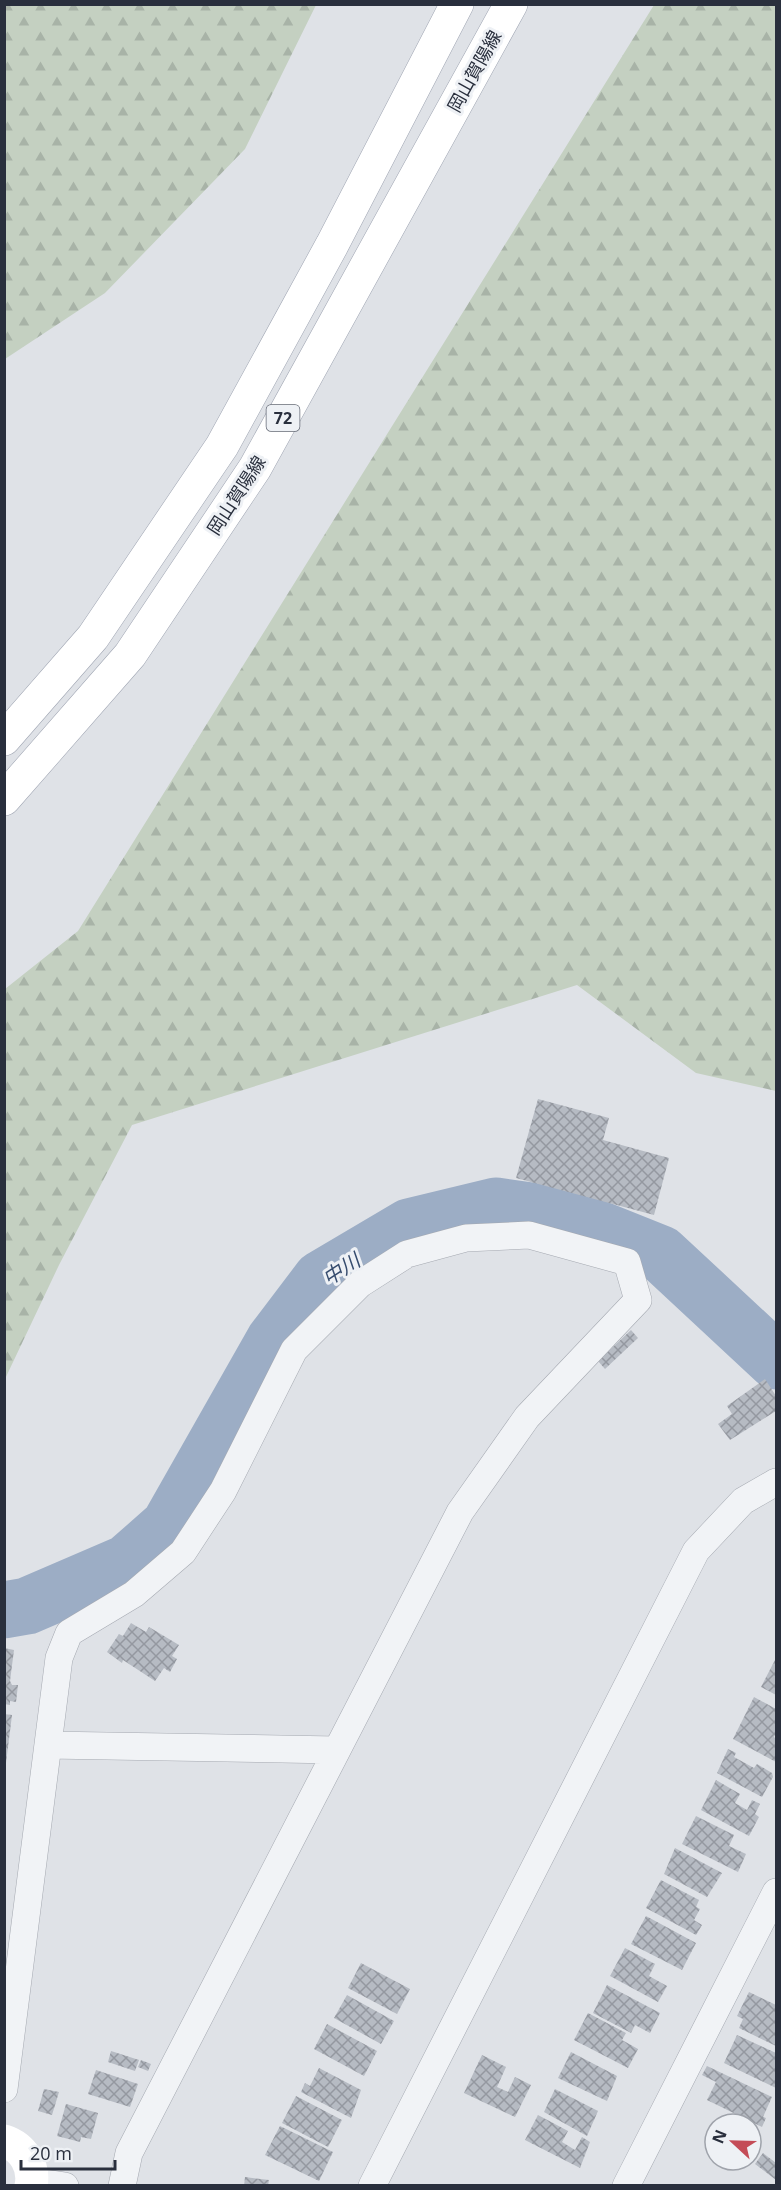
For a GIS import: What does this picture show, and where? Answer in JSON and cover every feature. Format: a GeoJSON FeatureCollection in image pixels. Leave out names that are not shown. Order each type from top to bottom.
{"type":"FeatureCollection","features":[{"type":"Feature","properties":{"kind":"main road","name":"72"},"geometry":{"type":"LineString","coordinates":[[4,738],[93,638],[222,446],[332,245],[457,4]]}},
{"type":"Feature","properties":{"kind":"main road","name":"岡山賀陽線"},"geometry":{"type":"LineString","coordinates":[[4,799],[130,655],[255,468],[511,4]]}},
{"type":"Feature","properties":{"kind":"main road"},"geometry":{"type":"LineString","coordinates":[[4,2141],[19,2149],[27,2158],[31,2183]]}},
{"type":"Feature","properties":{"kind":"street"},"geometry":{"type":"LineString","coordinates":[[4,2089],[58,1658],[69,1634],[134,1594],[183,1552],[223,1491],[294,1350],[360,1284],[406,1254],[466,1238],[529,1235],[627,1262],[638,1300],[526,1418],[459,1512],[129,2153],[122,2186]]}},
{"type":"Feature","properties":{"kind":"street"},"geometry":{"type":"LineString","coordinates":[[372,2186],[696,1551],[743,1501],[777,1482]]}},
{"type":"Feature","properties":{"kind":"street"},"geometry":{"type":"LineString","coordinates":[[48,1745],[336,1750]]}},
{"type":"Feature","properties":{"kind":"street"},"geometry":{"type":"LineString","coordinates":[[627,2186],[777,1892]]}},
{"type":"Feature","properties":{"kind":"street"},"geometry":{"type":"LineString","coordinates":[[31,2183],[64,2186]]}},
{"type":"Feature","properties":{"kind":"green space"},"geometry":{"type":"Polygon","coordinates":[[[5,4],[316,5],[245,149],[105,293],[5,359],[5,4]]]}},
{"type":"Feature","properties":{"kind":"green space"},"geometry":{"type":"Polygon","coordinates":[[[654,5],[776,5],[776,1091],[696,1073],[577,985],[132,1125],[59,1265],[5,1379],[5,989],[78,931],[654,5]]]}},
{"type":"Feature","properties":{"kind":"building"},"geometry":{"type":"Polygon","coordinates":[[[538,1099],[609,1118],[603,1140],[669,1158],[654,1215],[516,1178],[538,1099]]]}},
{"type":"Feature","properties":{"kind":"building"},"geometry":{"type":"Polygon","coordinates":[[[631,1330],[638,1338],[605,1369],[598,1361],[631,1330]]]}},
{"type":"Feature","properties":{"kind":"building"},"geometry":{"type":"Polygon","coordinates":[[[765,1379],[776,1396],[776,1411],[730,1440],[718,1424],[732,1414],[727,1406],[765,1379]]]}},
{"type":"Feature","properties":{"kind":"building"},"geometry":{"type":"Polygon","coordinates":[[[131,1623],[146,1632],[149,1627],[179,1645],[172,1656],[177,1659],[170,1672],[164,1668],[155,1681],[107,1652],[119,1634],[123,1636],[131,1623]]]}},
{"type":"Feature","properties":{"kind":"building"},"geometry":{"type":"Polygon","coordinates":[[[4,1648],[14,1650],[10,1681],[12,1685],[18,1685],[16,1702],[10,1701],[10,1705],[4,1704],[4,1648]]]}},
{"type":"Feature","properties":{"kind":"building"},"geometry":{"type":"Polygon","coordinates":[[[776,1658],[776,1695],[761,1687],[776,1658]]]}},
{"type":"Feature","properties":{"kind":"building"},"geometry":{"type":"Polygon","coordinates":[[[754,1697],[776,1709],[774,1737],[776,1739],[776,1762],[733,1739],[754,1697]]]}},
{"type":"Feature","properties":{"kind":"building"},"geometry":{"type":"Polygon","coordinates":[[[4,1714],[12,1715],[6,1763],[4,1763],[4,1714]]]}},
{"type":"Feature","properties":{"kind":"building"},"geometry":{"type":"Polygon","coordinates":[[[728,1749],[736,1753],[734,1757],[754,1768],[757,1764],[772,1773],[773,1777],[762,1797],[717,1773],[728,1749]]]}},
{"type":"Feature","properties":{"kind":"building"},"geometry":{"type":"Polygon","coordinates":[[[716,1780],[740,1794],[735,1803],[747,1810],[752,1800],[760,1804],[755,1814],[759,1817],[749,1836],[701,1810],[716,1780]]]}},
{"type":"Feature","properties":{"kind":"building"},"geometry":{"type":"Polygon","coordinates":[[[696,1816],[734,1835],[729,1846],[746,1854],[738,1872],[682,1844],[696,1816]]]}},
{"type":"Feature","properties":{"kind":"building"},"geometry":{"type":"Polygon","coordinates":[[[675,1848],[722,1873],[707,1897],[664,1874],[675,1848]]]}},
{"type":"Feature","properties":{"kind":"building"},"geometry":{"type":"Polygon","coordinates":[[[661,1880],[699,1900],[696,1907],[700,1909],[694,1920],[702,1925],[696,1935],[646,1908],[661,1880]]]}},
{"type":"Feature","properties":{"kind":"building"},"geometry":{"type":"Polygon","coordinates":[[[646,1916],[696,1943],[682,1970],[631,1944],[646,1916]]]}},
{"type":"Feature","properties":{"kind":"building"},"geometry":{"type":"Polygon","coordinates":[[[625,1948],[655,1964],[649,1976],[667,1986],[658,2002],[610,1976],[625,1948]]]}},
{"type":"Feature","properties":{"kind":"building"},"geometry":{"type":"Polygon","coordinates":[[[361,1963],[410,1989],[397,2014],[348,1988],[361,1963]]]}},
{"type":"Feature","properties":{"kind":"building"},"geometry":{"type":"Polygon","coordinates":[[[607,1985],[660,2013],[650,2033],[635,2025],[631,2033],[593,2013],[607,1985]]]}},
{"type":"Feature","properties":{"kind":"building"},"geometry":{"type":"Polygon","coordinates":[[[749,1992],[776,2005],[776,2046],[739,2028],[743,2019],[737,2016],[749,1992]]]}},
{"type":"Feature","properties":{"kind":"building"},"geometry":{"type":"Polygon","coordinates":[[[347,1995],[394,2021],[381,2044],[334,2018],[347,1995]]]}},
{"type":"Feature","properties":{"kind":"building"},"geometry":{"type":"Polygon","coordinates":[[[588,2013],[626,2033],[622,2040],[638,2049],[628,2068],[574,2040],[588,2013]]]}},
{"type":"Feature","properties":{"kind":"building"},"geometry":{"type":"Polygon","coordinates":[[[327,2024],[377,2051],[364,2076],[314,2049],[327,2024]]]}},
{"type":"Feature","properties":{"kind":"building"},"geometry":{"type":"Polygon","coordinates":[[[737,2035],[776,2053],[776,2088],[724,2063],[737,2035]]]}},
{"type":"Feature","properties":{"kind":"building"},"geometry":{"type":"Polygon","coordinates":[[[111,2051],[139,2060],[135,2071],[108,2062],[111,2051]]]}},
{"type":"Feature","properties":{"kind":"building"},"geometry":{"type":"Polygon","coordinates":[[[571,2052],[617,2076],[607,2101],[558,2078],[571,2052]]]}},
{"type":"Feature","properties":{"kind":"building"},"geometry":{"type":"Polygon","coordinates":[[[482,2055],[506,2067],[497,2087],[508,2092],[515,2077],[531,2085],[515,2117],[464,2093],[482,2055]]]}},
{"type":"Feature","properties":{"kind":"building"},"geometry":{"type":"Polygon","coordinates":[[[141,2060],[151,2064],[148,2071],[138,2067],[141,2060]]]}},
{"type":"Feature","properties":{"kind":"building"},"geometry":{"type":"Polygon","coordinates":[[[707,2066],[772,2097],[763,2117],[763,2112],[731,2112],[707,2100],[716,2082],[702,2075],[707,2066]]]}},
{"type":"Feature","properties":{"kind":"building"},"geometry":{"type":"Polygon","coordinates":[[[319,2068],[361,2090],[351,2118],[301,2092],[305,2083],[310,2086],[319,2068]]]}},
{"type":"Feature","properties":{"kind":"building"},"geometry":{"type":"Polygon","coordinates":[[[96,2070],[138,2084],[130,2107],[88,2094],[96,2070]]]}},
{"type":"Feature","properties":{"kind":"building"},"geometry":{"type":"Polygon","coordinates":[[[44,2089],[59,2092],[52,2115],[38,2111],[44,2089]]]}},
{"type":"Feature","properties":{"kind":"building"},"geometry":{"type":"Polygon","coordinates":[[[555,2089],[598,2111],[587,2136],[544,2112],[555,2089]]]}},
{"type":"Feature","properties":{"kind":"building"},"geometry":{"type":"Polygon","coordinates":[[[296,2096],[342,2120],[328,2147],[282,2123],[296,2096]]]}},
{"type":"Feature","properties":{"kind":"building"},"geometry":{"type":"Polygon","coordinates":[[[66,2104],[98,2113],[91,2139],[81,2137],[80,2142],[57,2136],[66,2104]]]}},
{"type":"Feature","properties":{"kind":"building"},"geometry":{"type":"Polygon","coordinates":[[[538,2115],[568,2131],[562,2142],[575,2150],[582,2137],[590,2142],[580,2168],[525,2140],[538,2115]]]}},
{"type":"Feature","properties":{"kind":"building"},"geometry":{"type":"Polygon","coordinates":[[[280,2126],[333,2152],[319,2181],[265,2155],[280,2126]]]}},
{"type":"Feature","properties":{"kind":"building"},"geometry":{"type":"Polygon","coordinates":[[[763,2153],[776,2163],[776,2180],[763,2170],[763,2153]]]}},
{"type":"Feature","properties":{"kind":"building"},"geometry":{"type":"Polygon","coordinates":[[[245,2177],[269,2180],[268,2186],[244,2186],[245,2177]]]}},
{"type":"Feature","properties":{"kind":"waterway","name":"中川"},"geometry":{"type":"LineString","coordinates":[[4,1610],[27,1606],[127,1563],[169,1526],[274,1341],[321,1279],[409,1227],[496,1206],[566,1216],[661,1254],[776,1361]]}}]}
